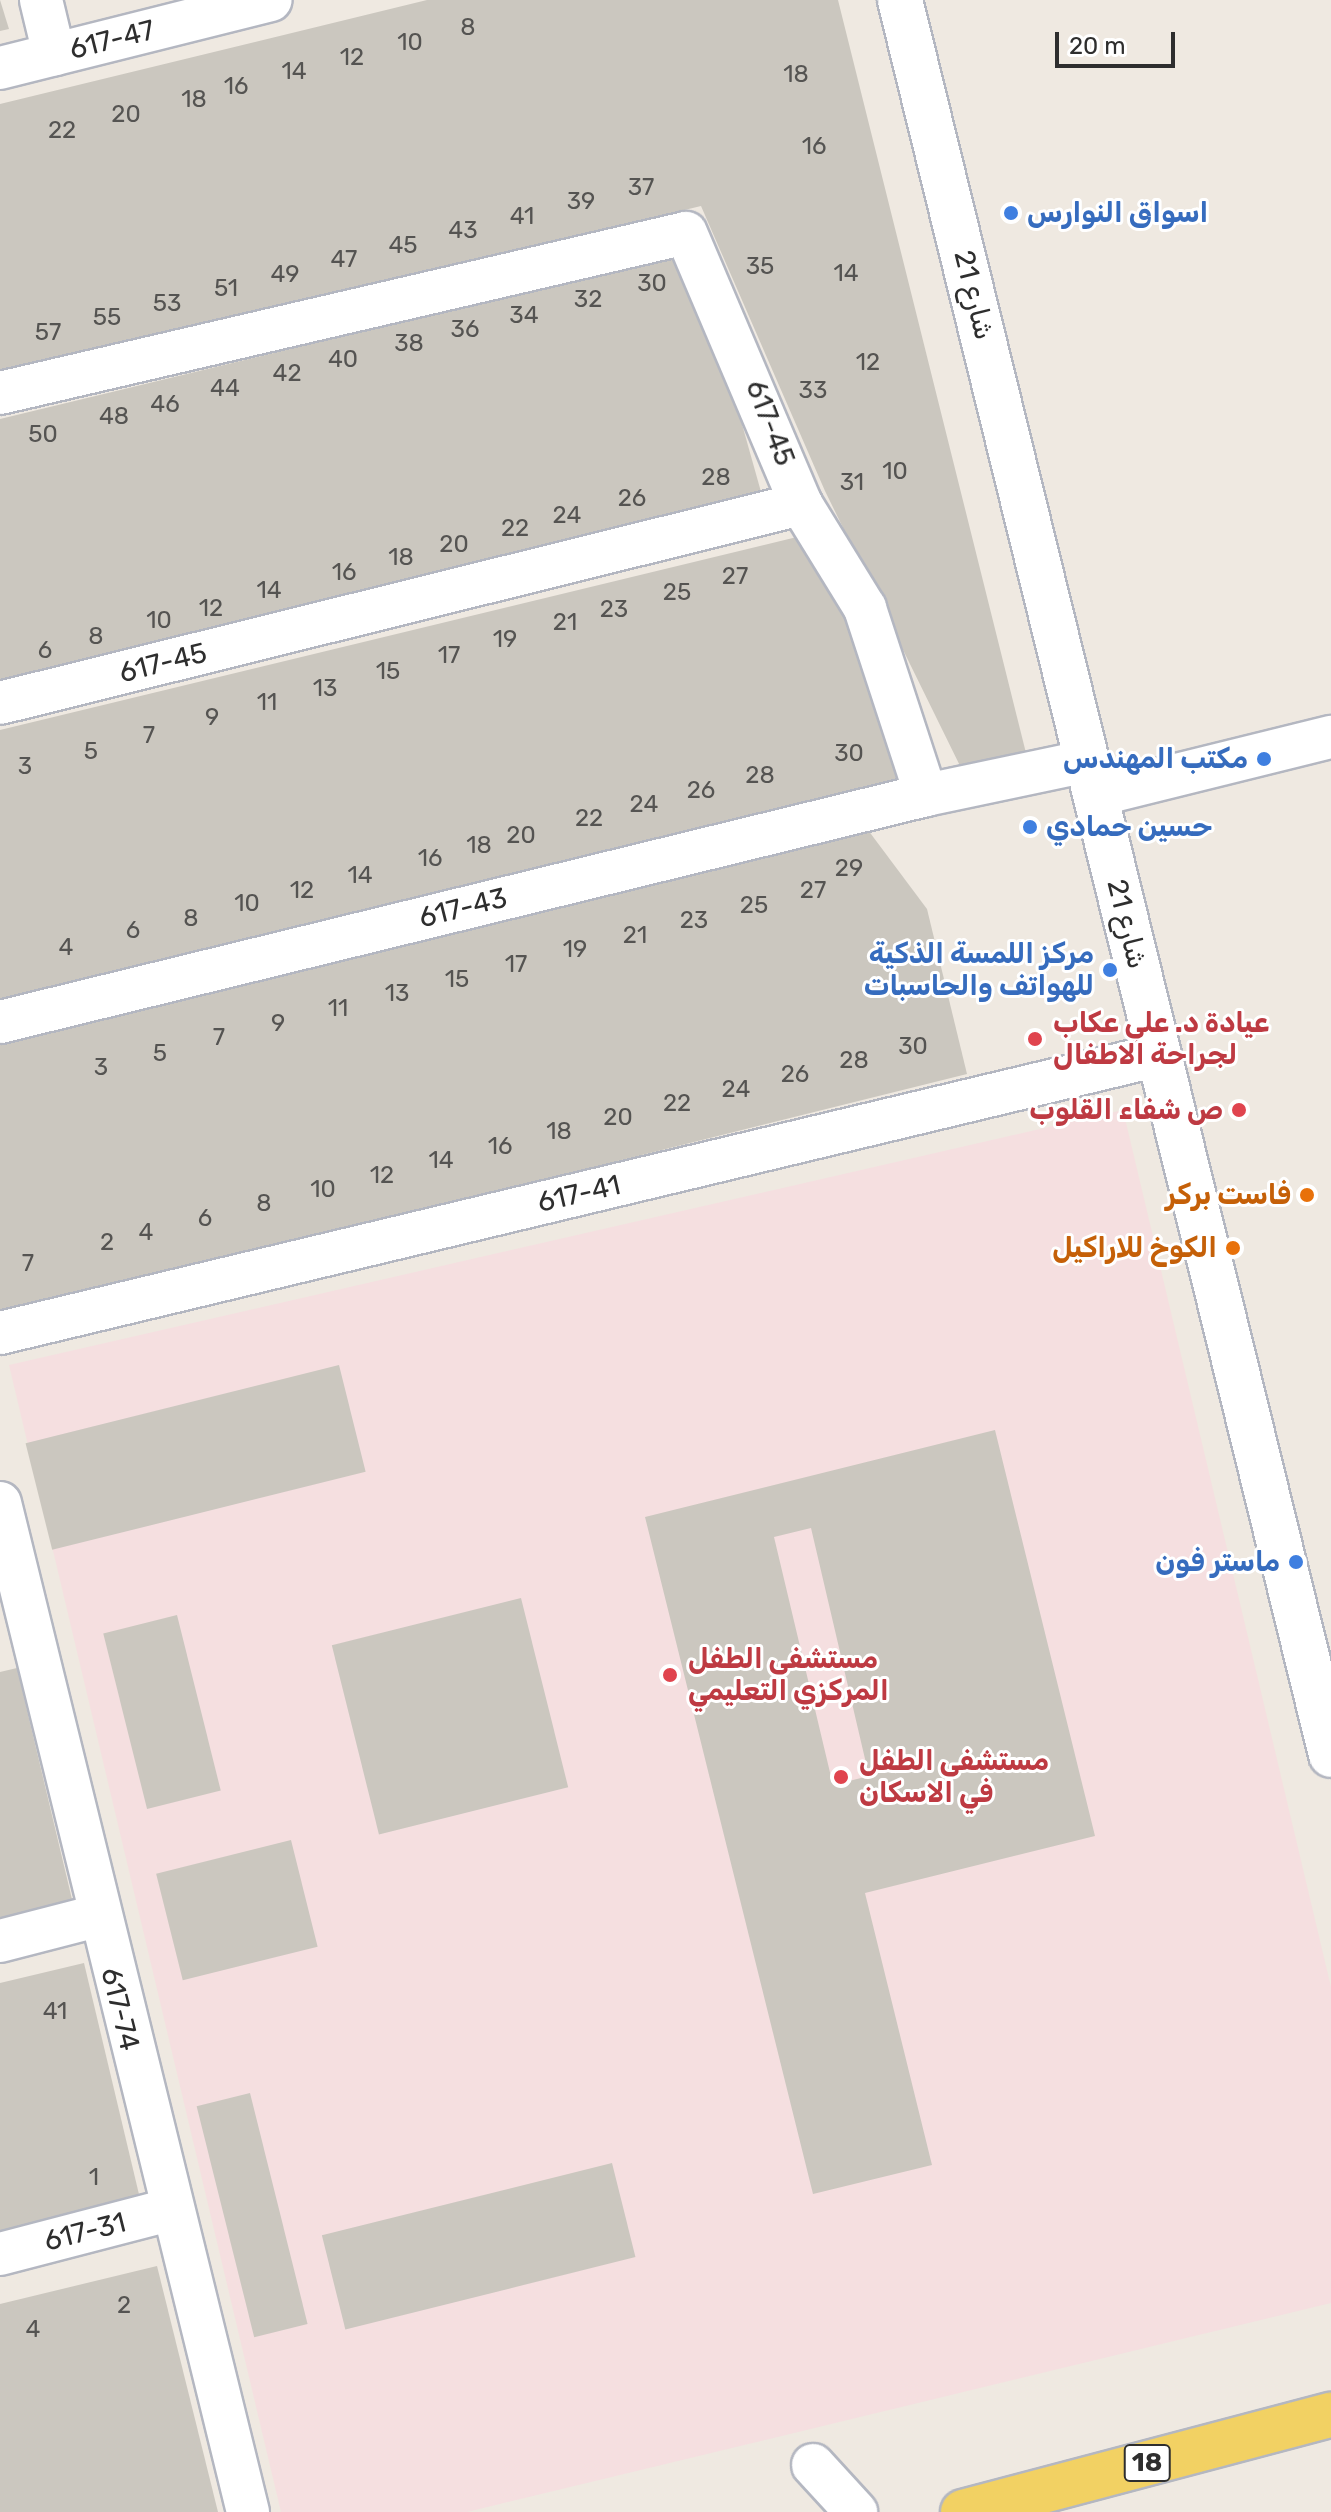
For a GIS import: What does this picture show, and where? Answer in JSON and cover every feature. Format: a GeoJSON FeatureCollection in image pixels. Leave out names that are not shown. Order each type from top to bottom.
{"type":"FeatureCollection","features":[{"type":"Feature","properties":{"kind":"main road","name":"18"},"geometry":{"type":"LineString","coordinates":[[963,2512],[1331,2415]]}},
{"type":"Feature","properties":{"kind":"street"},"geometry":{"type":"LineString","coordinates":[[41,0],[54,54]]}},
{"type":"Feature","properties":{"kind":"street","name":"617-47"},"geometry":{"type":"LineString","coordinates":[[0,68],[271,0]]}},
{"type":"Feature","properties":{"kind":"street","name":"شارع 21"},"geometry":{"type":"LineString","coordinates":[[900,0],[1331,1755]]}},
{"type":"Feature","properties":{"kind":"street","name":"617-45"},"geometry":{"type":"LineString","coordinates":[[0,393],[686,233],[801,504],[0,703]]}},
{"type":"Feature","properties":{"kind":"street"},"geometry":{"type":"LineString","coordinates":[[801,504],[865,608],[926,795]]}},
{"type":"Feature","properties":{"kind":"street","name":"617-43"},"geometry":{"type":"LineString","coordinates":[[0,1022],[926,795],[1091,778],[1331,737]]}},
{"type":"Feature","properties":{"kind":"street","name":"617-41"},"geometry":{"type":"LineString","coordinates":[[0,1333],[1159,1055]]}},
{"type":"Feature","properties":{"kind":"street","name":"617-74"},"geometry":{"type":"LineString","coordinates":[[0,1503],[16,1638],[97,1916],[169,2210],[248,2512]]}},
{"type":"Feature","properties":{"kind":"street"},"geometry":{"type":"LineString","coordinates":[[0,1941],[97,1916]]}},
{"type":"Feature","properties":{"kind":"street","name":"617-31"},"geometry":{"type":"LineString","coordinates":[[0,2254],[169,2210]]}},
{"type":"Feature","properties":{"kind":"street"},"geometry":{"type":"LineString","coordinates":[[813,2465],[856,2512]]}},
{"type":"Feature","properties":{"kind":"shaded area","name":"مستشفى الطفل المركزي التعليمي"},"geometry":{"type":"Polygon","coordinates":[[[1123,1110],[1331,1987],[1331,2303],[467,2512],[281,2512],[9,1365],[1123,1110]]]}},
{"type":"Feature","properties":{"kind":"building"},"geometry":{"type":"Polygon","coordinates":[[[0,0],[9,29],[0,31],[0,0]]]}},
{"type":"Feature","properties":{"kind":"building"},"geometry":{"type":"Polygon","coordinates":[[[427,0],[838,0],[1028,761],[965,776],[825,491],[701,206],[0,376],[0,104],[427,0]]]}},
{"type":"Feature","properties":{"kind":"building"},"geometry":{"type":"Polygon","coordinates":[[[671,257],[713,321],[765,506],[0,692],[0,419],[671,257]]]}},
{"type":"Feature","properties":{"kind":"building"},"geometry":{"type":"Polygon","coordinates":[[[797,537],[859,619],[899,784],[0,1002],[0,730],[797,537]]]}},
{"type":"Feature","properties":{"kind":"building"},"geometry":{"type":"Polygon","coordinates":[[[865,826],[927,909],[967,1074],[0,1315],[0,1043],[865,826]]]}},
{"type":"Feature","properties":{"kind":"building"},"geometry":{"type":"Polygon","coordinates":[[[339,1365],[366,1472],[52,1550],[26,1443],[339,1365]]]}},
{"type":"Feature","properties":{"kind":"building"},"geometry":{"type":"Polygon","coordinates":[[[995,1430],[1095,1836],[865,1893],[932,2165],[813,2194],[645,1517],[995,1430]],[[811,1528],[774,1537],[833,1785],[869,1776],[811,1528]]]}},
{"type":"Feature","properties":{"kind":"building"},"geometry":{"type":"Polygon","coordinates":[[[521,1598],[568,1787],[379,1834],[332,1645],[521,1598]]]}},
{"type":"Feature","properties":{"kind":"building"},"geometry":{"type":"Polygon","coordinates":[[[177,1615],[221,1791],[147,1809],[103,1633],[177,1615]]]}},
{"type":"Feature","properties":{"kind":"building"},"geometry":{"type":"Polygon","coordinates":[[[17,1668],[75,1912],[0,1929],[0,1672],[17,1668]]]}},
{"type":"Feature","properties":{"kind":"building"},"geometry":{"type":"Polygon","coordinates":[[[291,1840],[318,1947],[183,1980],[156,1874],[291,1840]]]}},
{"type":"Feature","properties":{"kind":"building"},"geometry":{"type":"Polygon","coordinates":[[[84,1963],[142,2207],[0,2241],[0,1983],[84,1963]]]}},
{"type":"Feature","properties":{"kind":"building"},"geometry":{"type":"Polygon","coordinates":[[[250,2093],[308,2324],[254,2337],[197,2106],[250,2093]]]}},
{"type":"Feature","properties":{"kind":"building"},"geometry":{"type":"Polygon","coordinates":[[[612,2163],[635,2257],[345,2329],[322,2235],[612,2163]]]}},
{"type":"Feature","properties":{"kind":"building"},"geometry":{"type":"Polygon","coordinates":[[[157,2266],[218,2512],[0,2512],[0,2304],[157,2266]]]}},
{"type":"Feature","properties":{"kind":"place","name":"اسواق النوارس"},"geometry":{"type":"Point","coordinates":[1011,213]}},
{"type":"Feature","properties":{"kind":"place","name":"مكتب المهندس"},"geometry":{"type":"Point","coordinates":[1264,759]}},
{"type":"Feature","properties":{"kind":"place","name":"حسين حمادي"},"geometry":{"type":"Point","coordinates":[1030,827]}},
{"type":"Feature","properties":{"kind":"place","name":"مركز اللمسة الذكية للهواتف والحاسبات"},"geometry":{"type":"Point","coordinates":[1110,970]}},
{"type":"Feature","properties":{"kind":"place","name":"عيادة د. علي عكاب لجراحة الاطفال"},"geometry":{"type":"Point","coordinates":[1035,1039]}},
{"type":"Feature","properties":{"kind":"place","name":"ص شفاء القلوب"},"geometry":{"type":"Point","coordinates":[1239,1110]}},
{"type":"Feature","properties":{"kind":"place","name":"فاست بركر"},"geometry":{"type":"Point","coordinates":[1307,1195]}},
{"type":"Feature","properties":{"kind":"place","name":"الكوخ للاراكيل"},"geometry":{"type":"Point","coordinates":[1233,1248]}},
{"type":"Feature","properties":{"kind":"place","name":"ماستر فون"},"geometry":{"type":"Point","coordinates":[1296,1562]}},
{"type":"Feature","properties":{"kind":"place","name":"مستشفى الطفل المركزي التعليمي"},"geometry":{"type":"Point","coordinates":[670,1675]}},
{"type":"Feature","properties":{"kind":"place","name":"مستشفى الطفل في الاسكان"},"geometry":{"type":"Point","coordinates":[841,1777]}}]}
